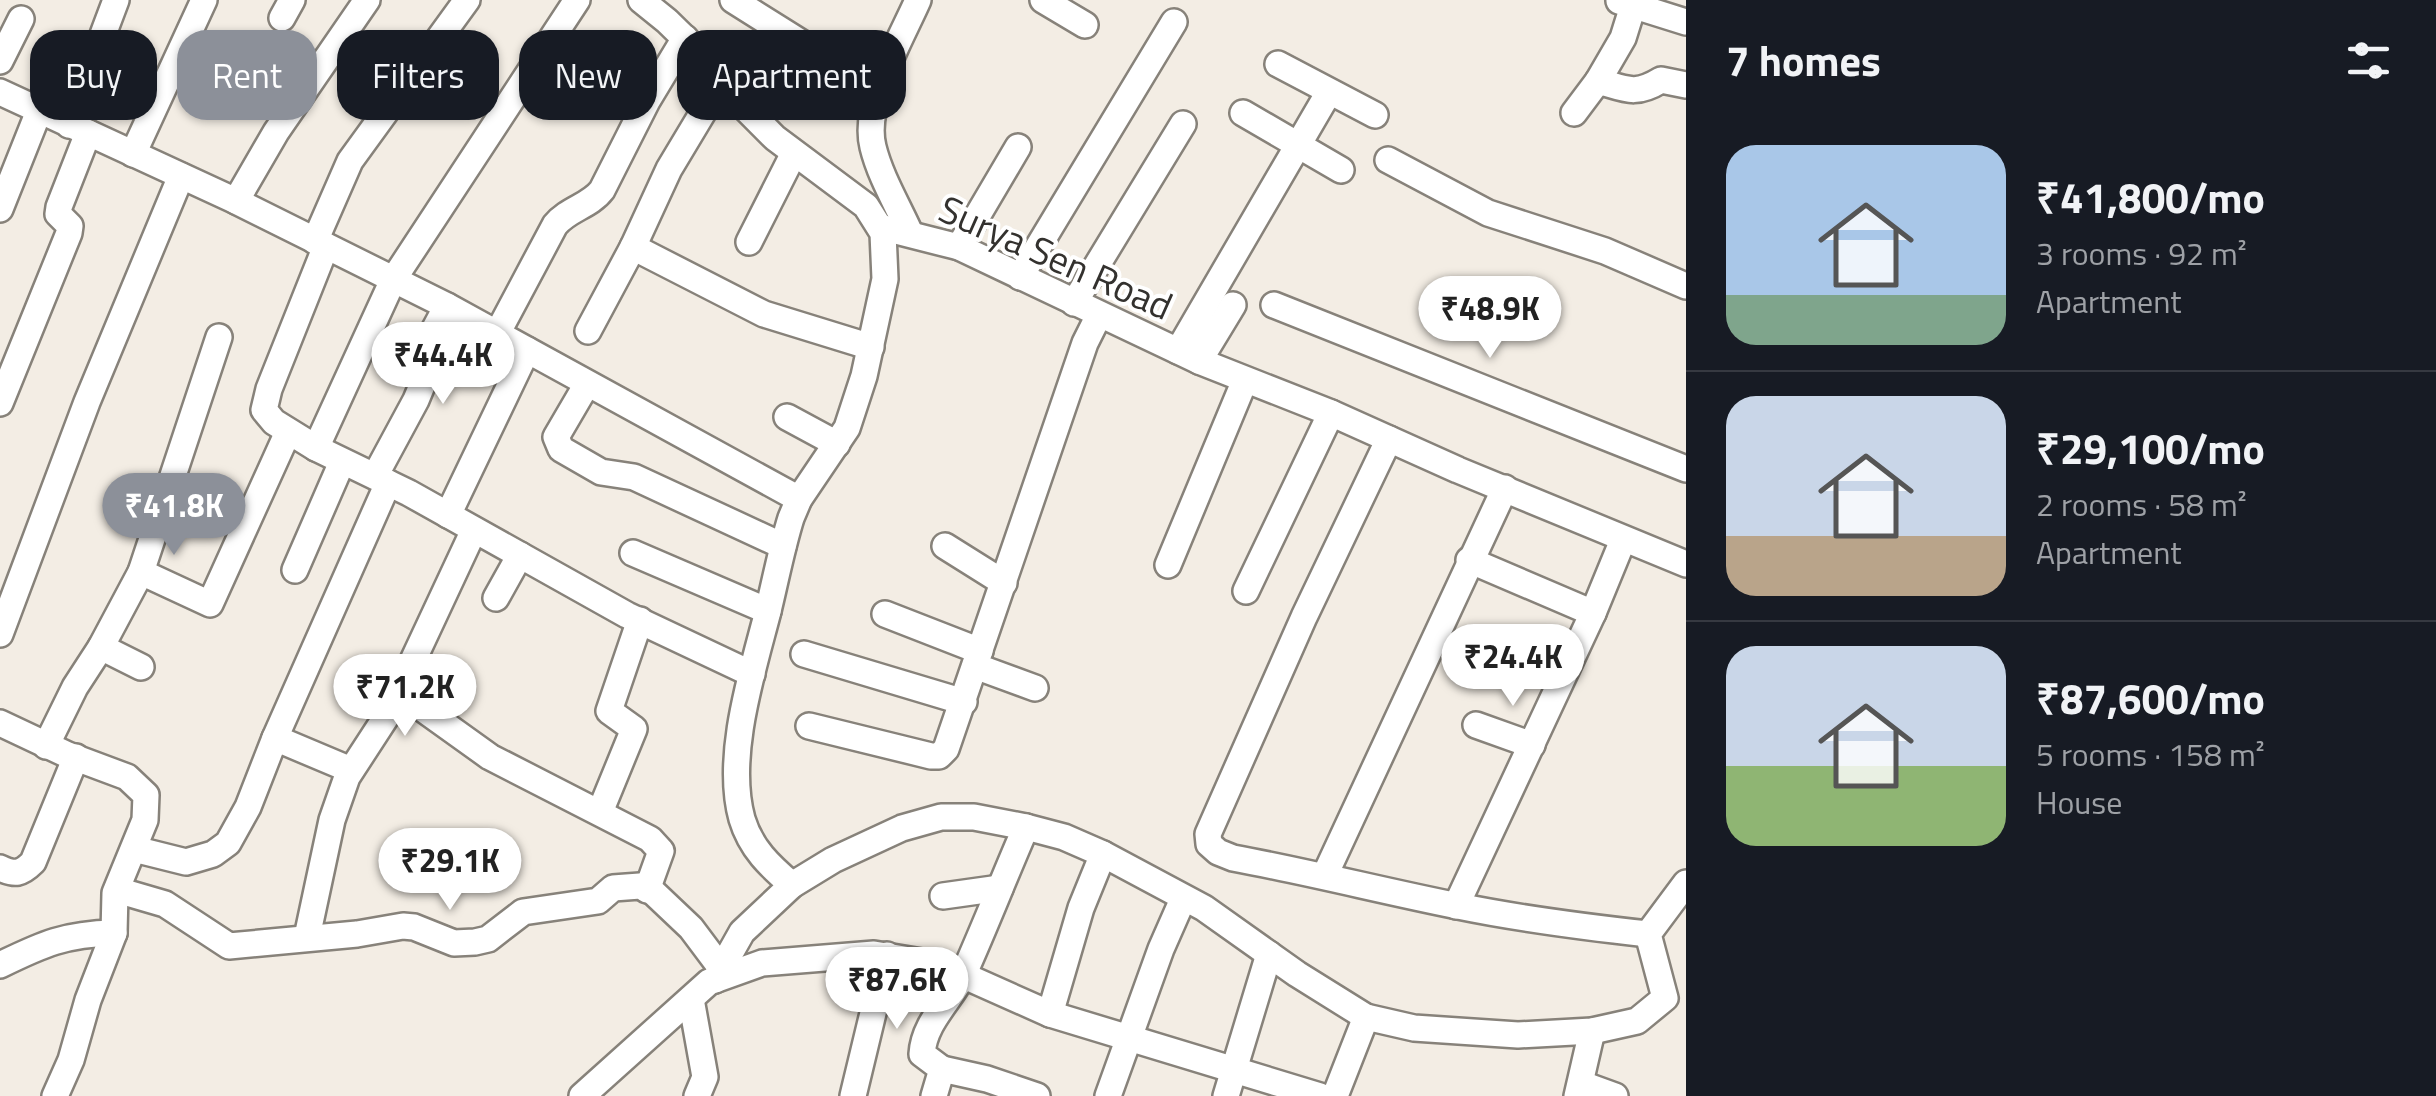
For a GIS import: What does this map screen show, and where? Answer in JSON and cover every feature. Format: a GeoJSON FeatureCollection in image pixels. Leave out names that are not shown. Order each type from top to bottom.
{"type":"FeatureCollection","features":[{"type":"Feature","properties":{"kind":"street"},"geometry":{"type":"LineString","coordinates":[[0,403],[69,233],[70,226],[58,214],[59,208],[116,0]]}},
{"type":"Feature","properties":{"kind":"street"},"geometry":{"type":"LineString","coordinates":[[134,154],[204,0]]}},
{"type":"Feature","properties":{"kind":"street"},"geometry":{"type":"LineString","coordinates":[[236,200],[276,132],[367,0]]}},
{"type":"Feature","properties":{"kind":"street"},"geometry":{"type":"LineString","coordinates":[[467,0],[350,161],[264,410],[288,432],[316,448],[382,479],[640,620],[752,674]]}},
{"type":"Feature","properties":{"kind":"street"},"geometry":{"type":"LineString","coordinates":[[316,448],[394,280],[577,0]]}},
{"type":"Feature","properties":{"kind":"street"},"geometry":{"type":"LineString","coordinates":[[640,0],[677,31]]}},
{"type":"Feature","properties":{"kind":"street"},"geometry":{"type":"LineString","coordinates":[[733,0],[781,30]]}},
{"type":"Feature","properties":{"kind":"street"},"geometry":{"type":"LineString","coordinates":[[1043,0],[1086,25]]}},
{"type":"Feature","properties":{"kind":"street"},"geometry":{"type":"LineString","coordinates":[[900,30],[909,3]]}},
{"type":"Feature","properties":{"kind":"street"},"geometry":{"type":"LineString","coordinates":[[1574,113],[1623,38],[1625,3],[1686,22]]}},
{"type":"Feature","properties":{"kind":"street"},"geometry":{"type":"LineString","coordinates":[[0,61],[21,19]]}},
{"type":"Feature","properties":{"kind":"street"},"geometry":{"type":"LineString","coordinates":[[1020,276],[1174,22]]}},
{"type":"Feature","properties":{"kind":"street"},"geometry":{"type":"LineString","coordinates":[[497,334],[563,216],[602,190],[677,52]]}},
{"type":"Feature","properties":{"kind":"street"},"geometry":{"type":"LineString","coordinates":[[1278,64],[1374,116]]}},
{"type":"Feature","properties":{"kind":"street"},"geometry":{"type":"LineString","coordinates":[[1598,81],[1634,92],[1661,80],[1686,84]]}},
{"type":"Feature","properties":{"kind":"street"},"geometry":{"type":"LineString","coordinates":[[0,92],[30,107]]}},
{"type":"Feature","properties":{"kind":"street"},"geometry":{"type":"LineString","coordinates":[[1189,356],[1329,92]]}},
{"type":"Feature","properties":{"kind":"street"},"geometry":{"type":"LineString","coordinates":[[1244,113],[1341,170]]}},
{"type":"Feature","properties":{"kind":"street"},"geometry":{"type":"LineString","coordinates":[[3,192],[35,120]]}},
{"type":"Feature","properties":{"kind":"street"},"geometry":{"type":"LineString","coordinates":[[59,120],[236,200],[446,306],[799,499]]}},
{"type":"Feature","properties":{"kind":"street"},"geometry":{"type":"LineString","coordinates":[[588,331],[633,248],[669,169],[698,120]]}},
{"type":"Feature","properties":{"kind":"street"},"geometry":{"type":"LineString","coordinates":[[758,120],[793,154],[866,206],[880,227]]}},
{"type":"Feature","properties":{"kind":"street"},"geometry":{"type":"LineString","coordinates":[[873,120],[872,146],[910,234]]}},
{"type":"Feature","properties":{"kind":"street"},"geometry":{"type":"LineString","coordinates":[[1074,302],[1183,124]]}},
{"type":"Feature","properties":{"kind":"street"},"geometry":{"type":"LineString","coordinates":[[959,247],[1018,147]]}},
{"type":"Feature","properties":{"kind":"street"},"geometry":{"type":"LineString","coordinates":[[749,242],[793,154]]}},
{"type":"Feature","properties":{"kind":"street"},"geometry":{"type":"LineString","coordinates":[[1388,160],[1488,214],[1606,252],[1686,286]]}},
{"type":"Feature","properties":{"kind":"street"},"geometry":{"type":"LineString","coordinates":[[0,634],[87,402],[181,176]]}},
{"type":"Feature","properties":{"kind":"street","name":"Surya Sen Road"},"geometry":{"type":"LineString","coordinates":[[880,227],[959,247],[1189,356],[1686,564]]}},
{"type":"Feature","properties":{"kind":"street","name":"Surya Sen Road"},"geometry":{"type":"LineString","coordinates":[[792,885],[764,862],[742,819],[737,754],[782,546],[799,499],[848,428],[872,346],[884,279],[880,227]]}},
{"type":"Feature","properties":{"kind":"street"},"geometry":{"type":"LineString","coordinates":[[633,248],[764,314],[872,346]]}},
{"type":"Feature","properties":{"kind":"street"},"geometry":{"type":"LineString","coordinates":[[1189,356],[1233,305]]}},
{"type":"Feature","properties":{"kind":"street"},"geometry":{"type":"LineString","coordinates":[[1274,305],[1686,469]]}},
{"type":"Feature","properties":{"kind":"street"},"geometry":{"type":"LineString","coordinates":[[134,849],[186,862],[214,854],[228,844],[248,807],[423,383],[426,346],[446,306]]}},
{"type":"Feature","properties":{"kind":"street"},"geometry":{"type":"LineString","coordinates":[[809,726],[910,752],[939,756],[946,749],[1099,315]]}},
{"type":"Feature","properties":{"kind":"street"},"geometry":{"type":"LineString","coordinates":[[46,746],[140,572],[219,337]]}},
{"type":"Feature","properties":{"kind":"street"},"geometry":{"type":"LineString","coordinates":[[448,515],[527,350]]}},
{"type":"Feature","properties":{"kind":"street"},"geometry":{"type":"LineString","coordinates":[[1168,565],[1245,380]]}},
{"type":"Feature","properties":{"kind":"street"},"geometry":{"type":"LineString","coordinates":[[587,384],[556,437],[561,449],[601,472],[634,477],[782,546]]}},
{"type":"Feature","properties":{"kind":"street"},"geometry":{"type":"LineString","coordinates":[[1246,592],[1330,412]]}},
{"type":"Feature","properties":{"kind":"street"},"geometry":{"type":"LineString","coordinates":[[786,417],[837,444]]}},
{"type":"Feature","properties":{"kind":"street"},"geometry":{"type":"LineString","coordinates":[[140,572],[210,604],[288,432]]}},
{"type":"Feature","properties":{"kind":"street"},"geometry":{"type":"LineString","coordinates":[[1389,439],[1304,617],[1208,834],[1210,844],[1233,858],[1456,906],[1648,934]]}},
{"type":"Feature","properties":{"kind":"street"},"geometry":{"type":"LineString","coordinates":[[294,570],[342,462]]}},
{"type":"Feature","properties":{"kind":"street"},"geometry":{"type":"LineString","coordinates":[[1325,875],[1505,488]]}},
{"type":"Feature","properties":{"kind":"street"},"geometry":{"type":"LineString","coordinates":[[307,937],[332,820],[351,770],[388,714],[474,530]]}},
{"type":"Feature","properties":{"kind":"street"},"geometry":{"type":"LineString","coordinates":[[1456,906],[1593,613],[1623,540]]}},
{"type":"Feature","properties":{"kind":"street"},"geometry":{"type":"LineString","coordinates":[[945,546],[1004,583]]}},
{"type":"Feature","properties":{"kind":"street"},"geometry":{"type":"LineString","coordinates":[[633,553],[768,611]]}},
{"type":"Feature","properties":{"kind":"street"},"geometry":{"type":"LineString","coordinates":[[496,598],[520,555]]}},
{"type":"Feature","properties":{"kind":"street"},"geometry":{"type":"LineString","coordinates":[[1469,560],[1593,613]]}},
{"type":"Feature","properties":{"kind":"street"},"geometry":{"type":"LineString","coordinates":[[885,614],[1035,688]]}},
{"type":"Feature","properties":{"kind":"street"},"geometry":{"type":"LineString","coordinates":[[600,812],[634,729],[609,711],[640,620]]}},
{"type":"Feature","properties":{"kind":"street"},"geometry":{"type":"LineString","coordinates":[[101,647],[140,667]]}},
{"type":"Feature","properties":{"kind":"street"},"geometry":{"type":"LineString","coordinates":[[804,654],[964,702]]}},
{"type":"Feature","properties":{"kind":"street"},"geometry":{"type":"LineString","coordinates":[[398,691],[490,757],[650,839],[661,851],[647,890]]}},
{"type":"Feature","properties":{"kind":"street"},"geometry":{"type":"LineString","coordinates":[[0,723],[46,746],[115,771],[144,791],[146,814],[117,890],[114,933],[55,1096]]}},
{"type":"Feature","properties":{"kind":"street"},"geometry":{"type":"LineString","coordinates":[[1476,725],[1532,745]]}},
{"type":"Feature","properties":{"kind":"street"},"geometry":{"type":"LineString","coordinates":[[275,738],[351,770]]}},
{"type":"Feature","properties":{"kind":"street"},"geometry":{"type":"LineString","coordinates":[[0,868],[23,872],[32,862],[76,758]]}},
{"type":"Feature","properties":{"kind":"street"},"geometry":{"type":"LineString","coordinates":[[582,1096],[718,974],[742,932],[792,885],[902,828],[941,816],[1026,826],[1103,854],[1204,908],[1366,1018],[1414,1028],[1501,1034],[1592,1032],[1637,1021],[1675,1000],[1648,934]]}},
{"type":"Feature","properties":{"kind":"street"},"geometry":{"type":"LineString","coordinates":[[1026,826],[962,976],[923,1042],[922,1054],[942,1069],[988,1078],[1029,1095]]}},
{"type":"Feature","properties":{"kind":"street"},"geometry":{"type":"LineString","coordinates":[[1050,1014],[1081,908],[1103,854]]}},
{"type":"Feature","properties":{"kind":"street"},"geometry":{"type":"LineString","coordinates":[[1648,934],[1686,883]]}},
{"type":"Feature","properties":{"kind":"street"},"geometry":{"type":"LineString","coordinates":[[117,890],[164,904],[229,946],[402,926],[414,926],[454,943],[475,942],[488,939],[523,912],[598,901],[613,888],[640,886],[691,928],[718,974]]}},
{"type":"Feature","properties":{"kind":"street"},"geometry":{"type":"LineString","coordinates":[[943,896],[1000,888]]}},
{"type":"Feature","properties":{"kind":"street"},"geometry":{"type":"LineString","coordinates":[[1108,1096],[1183,899]]}},
{"type":"Feature","properties":{"kind":"street"},"geometry":{"type":"LineString","coordinates":[[0,965],[60,938],[114,933]]}},
{"type":"Feature","properties":{"kind":"street"},"geometry":{"type":"LineString","coordinates":[[1230,1084],[1270,954]]}},
{"type":"Feature","properties":{"kind":"street"},"geometry":{"type":"LineString","coordinates":[[718,974],[762,963],[886,956],[940,966],[1050,1014],[1129,1039],[1230,1084],[1320,1096]]}},
{"type":"Feature","properties":{"kind":"street"},"geometry":{"type":"LineString","coordinates":[[853,1096],[886,956]]}},
{"type":"Feature","properties":{"kind":"street"},"geometry":{"type":"LineString","coordinates":[[691,999],[705,1077],[697,1096]]}},
{"type":"Feature","properties":{"kind":"street"},"geometry":{"type":"LineString","coordinates":[[1335,1096],[1366,1018]]}},
{"type":"Feature","properties":{"kind":"street"},"geometry":{"type":"LineString","coordinates":[[1592,1032],[1580,1090],[1615,1096]]}},
{"type":"Feature","properties":{"kind":"street"},"geometry":{"type":"LineString","coordinates":[[934,1096],[942,1069]]}}]}
